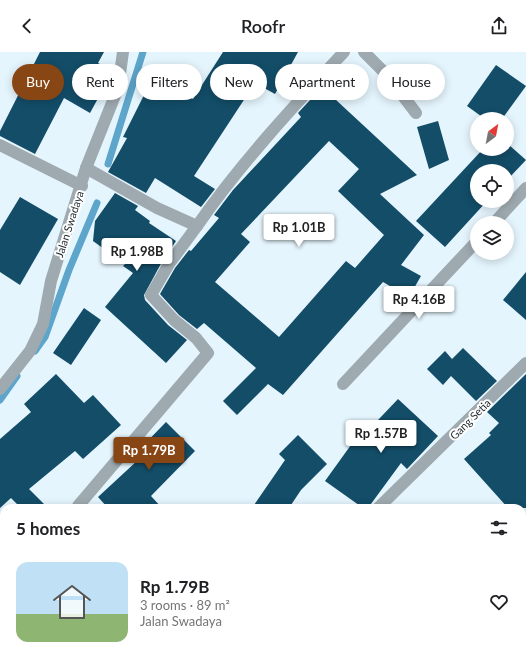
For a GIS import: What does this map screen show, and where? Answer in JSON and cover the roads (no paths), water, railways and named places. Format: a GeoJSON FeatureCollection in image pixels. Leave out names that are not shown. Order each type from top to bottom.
{"type":"FeatureCollection","features":[{"type":"Feature","properties":{"kind":"street","name":"Jalan Swadaya"},"geometry":{"type":"LineString","coordinates":[[0,389],[30,351],[43,324],[51,281],[82,186],[86,168],[118,88],[123,52]]}},
{"type":"Feature","properties":{"kind":"street"},"geometry":{"type":"LineString","coordinates":[[80,504],[208,354],[196,338],[174,320],[151,295],[169,264],[220,192],[288,112],[344,52]]}},
{"type":"Feature","properties":{"kind":"street"},"geometry":{"type":"LineString","coordinates":[[364,52],[387,75],[416,113]]}},
{"type":"Feature","properties":{"kind":"street"},"geometry":{"type":"LineString","coordinates":[[0,145],[82,186]]}},
{"type":"Feature","properties":{"kind":"street"},"geometry":{"type":"LineString","coordinates":[[86,168],[157,208],[197,226]]}},
{"type":"Feature","properties":{"kind":"street"},"geometry":{"type":"LineString","coordinates":[[500,216],[526,188]]}},
{"type":"Feature","properties":{"kind":"street"},"geometry":{"type":"LineString","coordinates":[[343,384],[470,248]]}},
{"type":"Feature","properties":{"kind":"street","name":"Gang Setia"},"geometry":{"type":"LineString","coordinates":[[382,504],[526,363]]}},
{"type":"Feature","properties":{"kind":"waterway"},"geometry":{"type":"LineString","coordinates":[[108,164],[143,52]]}},
{"type":"Feature","properties":{"kind":"waterway"},"geometry":{"type":"LineString","coordinates":[[35,351],[45,337],[69,270],[97,203]]}},
{"type":"Feature","properties":{"kind":"waterway"},"geometry":{"type":"LineString","coordinates":[[0,400],[17,376]]}}]}
